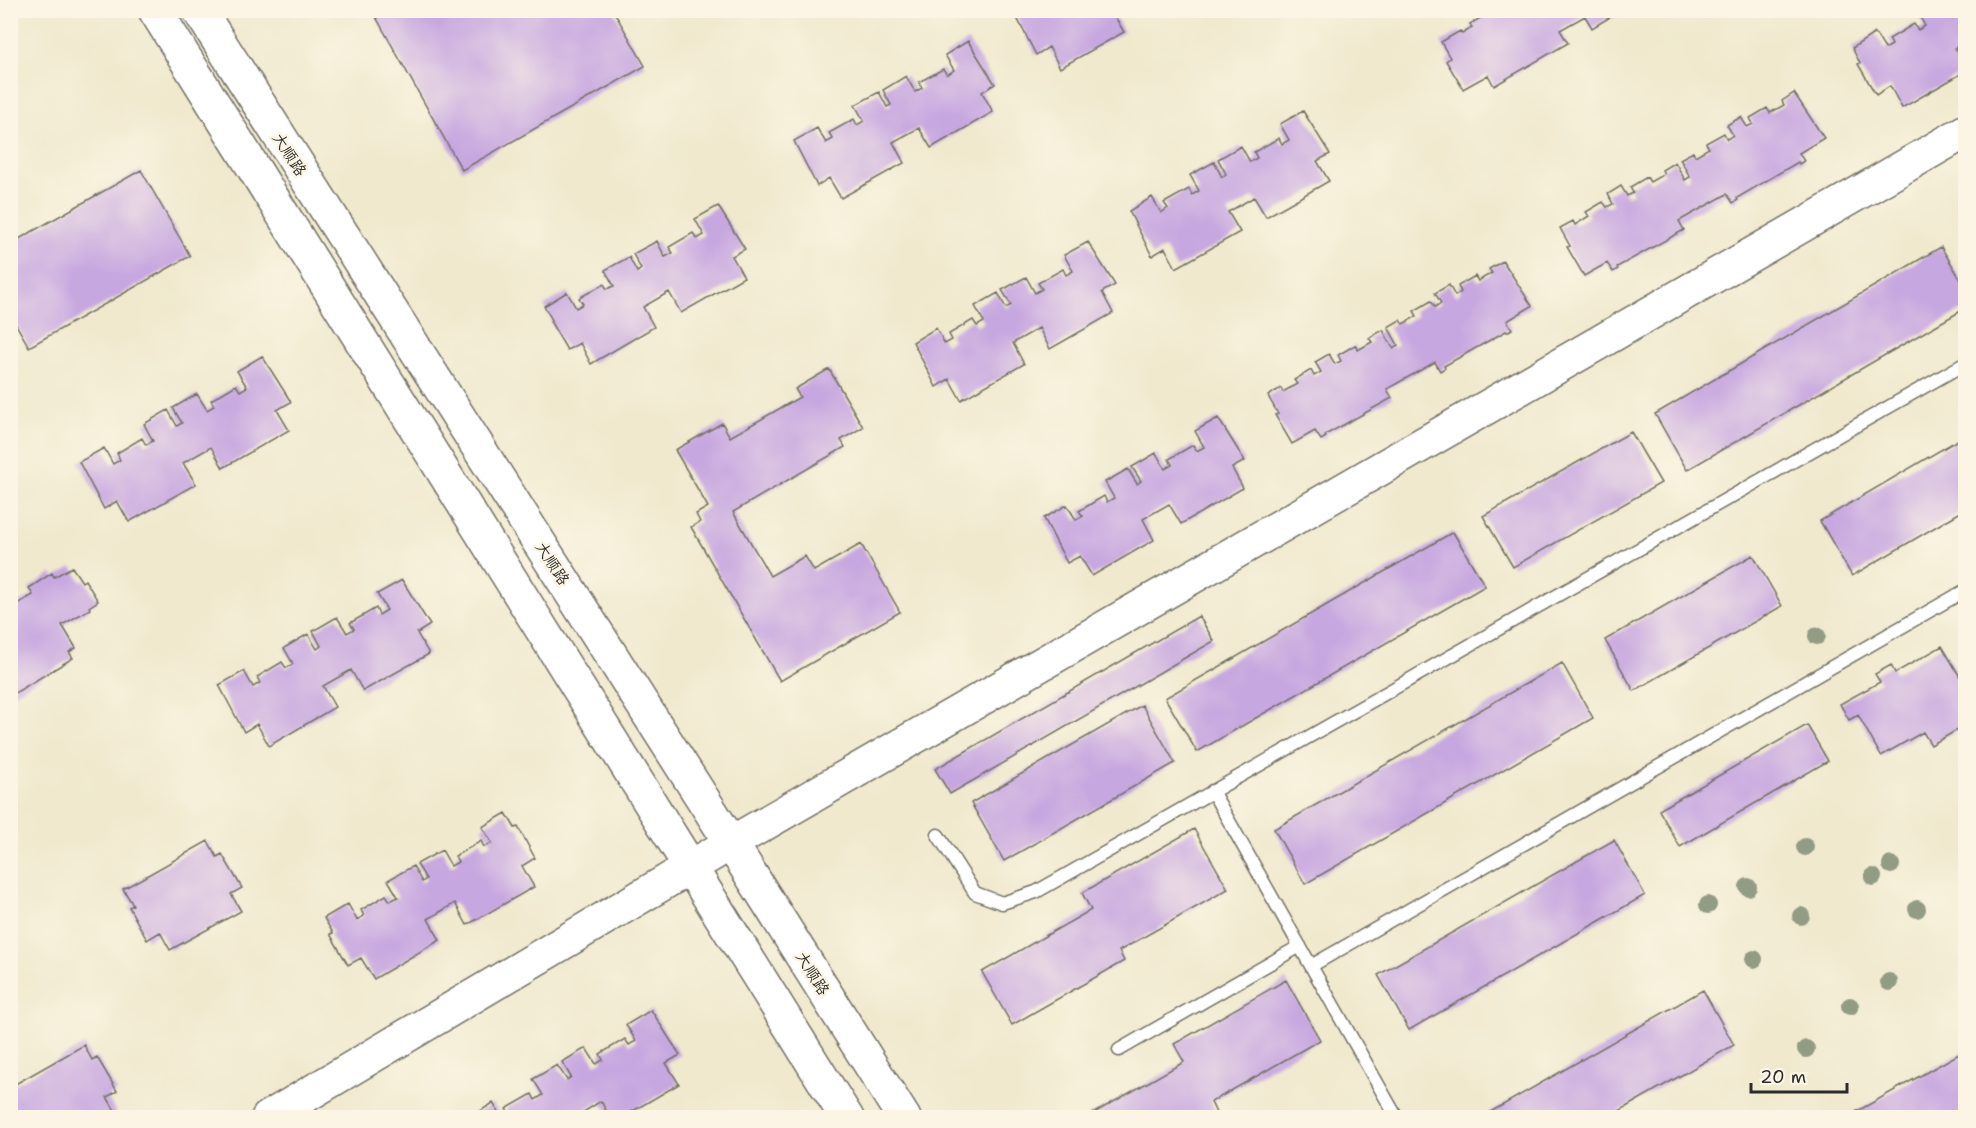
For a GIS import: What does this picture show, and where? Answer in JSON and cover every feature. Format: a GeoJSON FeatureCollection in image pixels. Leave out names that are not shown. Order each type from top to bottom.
{"type":"FeatureCollection","features":[{"type":"Feature","properties":{"kind":"street"},"geometry":{"type":"LineString","coordinates":[[155,10],[847,1118]]}},
{"type":"Feature","properties":{"kind":"street","name":"大顺路"},"geometry":{"type":"LineString","coordinates":[[199,10],[732,843],[904,1118]]}},
{"type":"Feature","properties":{"kind":"street"},"geometry":{"type":"LineString","coordinates":[[268,1118],[690,867],[1965,131]]}},
{"type":"Feature","properties":{"kind":"lane"},"geometry":{"type":"LineString","coordinates":[[938,835],[975,893],[1002,903],[1036,892],[1965,363]]}},
{"type":"Feature","properties":{"kind":"lane"},"geometry":{"type":"LineString","coordinates":[[1311,966],[1965,590]]}},
{"type":"Feature","properties":{"kind":"lane"},"geometry":{"type":"LineString","coordinates":[[1212,791],[1397,1118]]}},
{"type":"Feature","properties":{"kind":"lane"},"geometry":{"type":"LineString","coordinates":[[1119,1050],[1300,946]]}},
{"type":"Feature","properties":{"kind":"building"},"geometry":{"type":"Polygon","coordinates":[[[372,10],[613,10],[645,66],[462,170],[372,10]]]}},
{"type":"Feature","properties":{"kind":"building"},"geometry":{"type":"Polygon","coordinates":[[[1013,10],[1111,10],[1124,32],[1060,68],[1049,47],[1036,55],[1013,10]]]}},
{"type":"Feature","properties":{"kind":"building"},"geometry":{"type":"Polygon","coordinates":[[[1483,10],[1622,10],[1592,28],[1585,16],[1560,30],[1568,43],[1494,86],[1488,75],[1463,89],[1446,61],[1450,58],[1441,42],[1460,31],[1462,34],[1472,28],[1470,24],[1486,15],[1483,10]]]}},
{"type":"Feature","properties":{"kind":"building"},"geometry":{"type":"Polygon","coordinates":[[[1916,10],[1966,10],[1966,42],[1955,48],[1966,65],[1966,71],[1902,108],[1890,86],[1876,95],[1858,64],[1860,63],[1852,48],[1875,33],[1885,49],[1892,45],[1889,39],[1914,24],[1918,30],[1925,26],[1916,10]]]}},
{"type":"Feature","properties":{"kind":"building"},"geometry":{"type":"Polygon","coordinates":[[[968,41],[995,84],[982,92],[993,112],[931,148],[919,128],[893,142],[904,163],[841,198],[829,178],[817,186],[794,141],[817,128],[826,143],[833,139],[829,133],[854,119],[857,125],[864,121],[855,105],[879,92],[887,107],[891,105],[883,90],[906,76],[915,92],[922,88],[919,82],[943,69],[947,75],[954,70],[945,55],[968,41]]]}},
{"type":"Feature","properties":{"kind":"building"},"geometry":{"type":"Polygon","coordinates":[[[1794,93],[1824,138],[1799,153],[1804,161],[1799,164],[1798,162],[1737,198],[1738,200],[1733,203],[1727,194],[1679,221],[1684,230],[1617,267],[1618,269],[1613,272],[1607,263],[1584,276],[1567,247],[1570,246],[1560,228],[1573,221],[1575,225],[1589,216],[1586,212],[1603,202],[1607,207],[1613,204],[1608,194],[1621,186],[1627,196],[1633,193],[1630,187],[1647,177],[1650,182],[1664,174],[1662,170],[1675,162],[1685,180],[1690,177],[1680,159],[1693,152],[1695,156],[1709,148],[1706,143],[1724,133],[1727,139],[1733,135],[1727,125],[1741,117],[1747,127],[1753,124],[1750,118],[1767,108],[1770,113],[1784,105],[1782,101],[1794,93]]]}},
{"type":"Feature","properties":{"kind":"building"},"geometry":{"type":"Polygon","coordinates":[[[1303,111],[1330,154],[1317,161],[1329,181],[1266,217],[1254,197],[1228,212],[1240,232],[1176,268],[1165,248],[1152,256],[1129,211],[1152,197],[1161,213],[1168,208],[1164,203],[1189,189],[1192,195],[1199,191],[1190,175],[1214,162],[1222,177],[1226,174],[1218,159],[1241,146],[1250,162],[1257,158],[1254,152],[1279,138],[1282,144],[1289,140],[1280,124],[1303,111]]]}},
{"type":"Feature","properties":{"kind":"building"},"geometry":{"type":"Polygon","coordinates":[[[141,170],[190,256],[29,347],[10,314],[10,244],[141,170]]]}},
{"type":"Feature","properties":{"kind":"building"},"geometry":{"type":"Polygon","coordinates":[[[718,206],[745,249],[732,256],[744,277],[681,313],[669,292],[643,307],[654,327],[591,364],[580,343],[567,350],[544,306],[567,292],[576,308],[583,304],[579,298],[604,284],[607,289],[614,286],[605,270],[629,257],[637,272],[641,269],[633,254],[657,241],[665,257],[673,253],[669,247],[693,233],[697,239],[704,235],[695,219],[718,206]]]}},
{"type":"Feature","properties":{"kind":"building"},"geometry":{"type":"Polygon","coordinates":[[[1088,242],[1115,285],[1102,292],[1113,313],[1050,349],[1039,328],[1013,343],[1024,364],[961,400],[949,379],[936,387],[913,342],[936,328],[945,344],[952,340],[949,334],[973,320],[977,326],[984,322],[975,306],[998,293],[1006,308],[1011,305],[1002,290],[1026,277],[1035,293],[1042,289],[1038,283],[1063,269],[1066,275],[1073,271],[1064,255],[1088,242]]]}},
{"type":"Feature","properties":{"kind":"building"},"geometry":{"type":"Polygon","coordinates":[[[1941,247],[1966,288],[1966,308],[1687,470],[1655,414],[1941,247]]]}},
{"type":"Feature","properties":{"kind":"building"},"geometry":{"type":"Polygon","coordinates":[[[1503,261],[1532,306],[1507,321],[1512,329],[1444,366],[1445,368],[1440,371],[1435,362],[1387,389],[1392,398],[1325,435],[1326,437],[1321,440],[1315,431],[1292,444],[1275,415],[1278,414],[1268,396],[1281,388],[1283,392],[1297,384],[1294,380],[1311,370],[1314,376],[1321,372],[1315,362],[1329,354],[1335,364],[1341,361],[1338,355],[1355,345],[1358,350],[1372,342],[1369,338],[1383,330],[1393,348],[1398,345],[1388,327],[1400,320],[1403,324],[1417,316],[1414,311],[1431,301],[1435,307],[1441,303],[1435,293],[1449,285],[1455,296],[1461,292],[1458,286],[1475,276],[1478,281],[1492,273],[1489,269],[1503,261]]]}},
{"type":"Feature","properties":{"kind":"building"},"geometry":{"type":"Polygon","coordinates":[[[262,356],[291,402],[277,410],[289,430],[223,468],[211,447],[183,463],[196,484],[129,522],[117,501],[104,509],[79,462],[104,448],[113,464],[120,460],[117,453],[142,438],[146,445],[153,441],[144,424],[168,410],[177,426],[182,423],[173,408],[197,394],[207,410],[214,406],[211,400],[236,385],[240,391],[247,387],[237,371],[262,356]]]}},
{"type":"Feature","properties":{"kind":"building"},"geometry":{"type":"Polygon","coordinates":[[[829,369],[863,427],[841,440],[845,447],[733,512],[770,576],[805,556],[814,571],[861,544],[900,612],[780,681],[691,527],[700,522],[696,514],[708,507],[675,450],[722,423],[730,437],[800,397],[795,389],[829,369]]]}},
{"type":"Feature","properties":{"kind":"building"},"geometry":{"type":"Polygon","coordinates":[[[1218,418],[1245,461],[1232,468],[1243,488],[1181,524],[1169,504],[1143,519],[1154,540],[1092,576],[1080,556],[1067,563],[1044,518],[1067,505],[1076,520],[1083,516],[1079,511],[1104,496],[1107,502],[1114,498],[1105,482],[1128,469],[1137,484],[1141,481],[1132,467],[1156,453],[1165,469],[1172,465],[1169,459],[1193,445],[1197,451],[1204,447],[1195,431],[1218,418]]]}},
{"type":"Feature","properties":{"kind":"building"},"geometry":{"type":"Polygon","coordinates":[[[1631,432],[1661,483],[1513,567],[1483,516],[1631,432]]]}},
{"type":"Feature","properties":{"kind":"building"},"geometry":{"type":"Polygon","coordinates":[[[1966,435],[1966,509],[1852,576],[1820,521],[1966,435]]]}},
{"type":"Feature","properties":{"kind":"building"},"geometry":{"type":"Polygon","coordinates":[[[1453,532],[1485,586],[1197,752],[1165,698],[1453,532]]]}},
{"type":"Feature","properties":{"kind":"building"},"geometry":{"type":"Polygon","coordinates":[[[1753,555],[1782,606],[1634,691],[1605,640],[1753,555]]]}},
{"type":"Feature","properties":{"kind":"building"},"geometry":{"type":"Polygon","coordinates":[[[72,567],[82,582],[85,580],[98,601],[89,607],[90,609],[62,625],[76,648],[69,652],[73,658],[10,696],[10,608],[33,595],[29,588],[52,573],[54,577],[72,567]]]}},
{"type":"Feature","properties":{"kind":"building"},"geometry":{"type":"Polygon","coordinates":[[[402,580],[430,625],[417,633],[429,654],[363,691],[351,670],[323,686],[335,707],[269,746],[257,724],[244,732],[219,685],[244,671],[253,687],[260,683],[257,677],[282,662],[286,668],[293,664],[284,648],[308,634],[317,649],[321,646],[313,631],[337,617],[347,633],[354,629],[350,623],[376,608],[379,615],[387,610],[377,594],[402,580]]]}},
{"type":"Feature","properties":{"kind":"building"},"geometry":{"type":"Polygon","coordinates":[[[1199,616],[1214,641],[950,794],[935,769],[1199,616]]]}},
{"type":"Feature","properties":{"kind":"building"},"geometry":{"type":"Polygon","coordinates":[[[1942,646],[1966,687],[1966,725],[1931,745],[1923,732],[1881,756],[1858,715],[1849,720],[1840,704],[1880,682],[1875,674],[1891,665],[1895,673],[1942,646]]]}},
{"type":"Feature","properties":{"kind":"building"},"geometry":{"type":"Polygon","coordinates":[[[1562,663],[1593,718],[1305,884],[1274,829],[1562,663]]]}},
{"type":"Feature","properties":{"kind":"building"},"geometry":{"type":"Polygon","coordinates":[[[1142,705],[1175,763],[1004,861],[971,803],[1142,705]]]}},
{"type":"Feature","properties":{"kind":"building"},"geometry":{"type":"Polygon","coordinates":[[[1807,725],[1828,761],[1680,847],[1659,810],[1807,725]]]}},
{"type":"Feature","properties":{"kind":"building"},"geometry":{"type":"Polygon","coordinates":[[[506,813],[515,828],[518,827],[535,858],[522,866],[534,887],[467,925],[455,903],[428,919],[440,940],[374,979],[361,958],[348,965],[330,934],[333,933],[324,918],[348,904],[357,920],[364,916],[361,910],[386,895],[390,901],[398,897],[388,880],[413,866],[422,882],[426,879],[417,864],[442,850],[451,866],[458,862],[455,856],[481,841],[484,847],[492,843],[482,827],[506,813]]]}},
{"type":"Feature","properties":{"kind":"building"},"geometry":{"type":"Polygon","coordinates":[[[1194,829],[1228,889],[1119,951],[1124,961],[1012,1025],[982,972],[1091,910],[1082,893],[1194,829]]]}},
{"type":"Feature","properties":{"kind":"building"},"geometry":{"type":"Polygon","coordinates":[[[1614,840],[1645,895],[1409,1030],[1378,975],[1614,840]]]}},
{"type":"Feature","properties":{"kind":"building"},"geometry":{"type":"Polygon","coordinates":[[[208,841],[217,857],[222,854],[242,888],[231,894],[241,911],[170,950],[160,932],[147,940],[129,907],[133,905],[123,889],[208,841]]]}},
{"type":"Feature","properties":{"kind":"building"},"geometry":{"type":"Polygon","coordinates":[[[1286,980],[1320,1040],[1211,1102],[1216,1113],[1208,1118],[1085,1118],[1184,1062],[1174,1044],[1286,980]]]}},
{"type":"Feature","properties":{"kind":"building"},"geometry":{"type":"Polygon","coordinates":[[[1703,990],[1734,1045],[1607,1118],[1480,1118],[1703,990]]]}},
{"type":"Feature","properties":{"kind":"building"},"geometry":{"type":"Polygon","coordinates":[[[651,1010],[680,1055],[666,1063],[679,1084],[621,1118],[610,1118],[601,1101],[574,1118],[505,1118],[510,1115],[506,1109],[532,1094],[535,1100],[543,1095],[533,1079],[557,1065],[567,1080],[571,1077],[562,1062],[586,1048],[596,1064],[603,1060],[600,1054],[625,1039],[629,1045],[636,1041],[626,1025],[651,1010]]]}},
{"type":"Feature","properties":{"kind":"building"},"geometry":{"type":"Polygon","coordinates":[[[84,1045],[92,1060],[97,1057],[117,1091],[107,1097],[117,1114],[111,1118],[10,1118],[10,1087],[84,1045]]]}},
{"type":"Feature","properties":{"kind":"building"},"geometry":{"type":"Polygon","coordinates":[[[1966,1050],[1966,1118],[1845,1118],[1966,1050]]]}},
{"type":"Feature","properties":{"kind":"building"},"geometry":{"type":"Polygon","coordinates":[[[493,1103],[502,1118],[469,1118],[493,1103]]]}}]}
